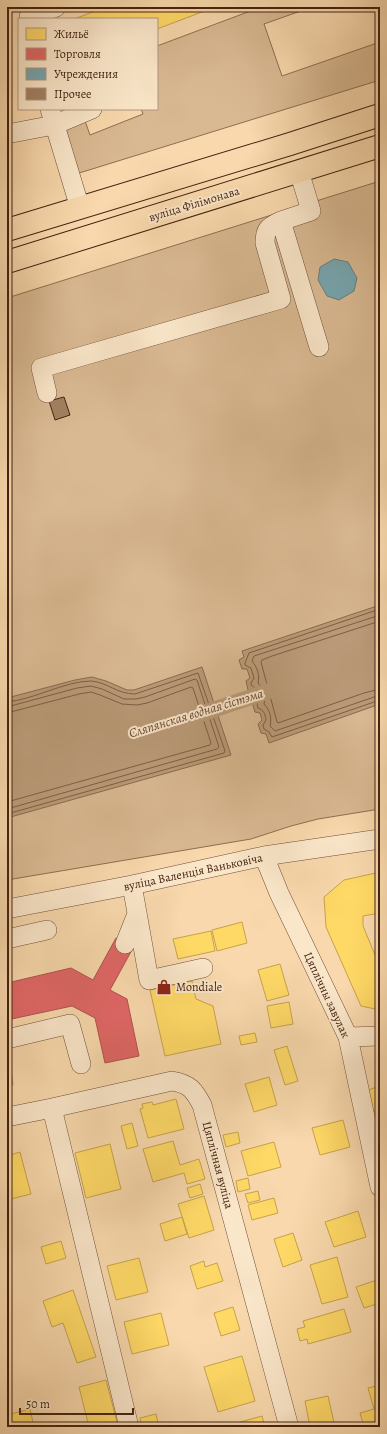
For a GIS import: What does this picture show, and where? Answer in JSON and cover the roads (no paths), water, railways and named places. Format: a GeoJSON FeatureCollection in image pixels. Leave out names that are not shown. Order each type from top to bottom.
{"type":"FeatureCollection","features":[{"type":"Feature","properties":{"kind":"main road"},"geometry":{"type":"LineString","coordinates":[[7,230],[380,115]]}},
{"type":"Feature","properties":{"kind":"main road"},"geometry":{"type":"LineString","coordinates":[[290,144],[299,171]]}},
{"type":"Feature","properties":{"kind":"main road","name":"вуліца Філімонава"},"geometry":{"type":"LineString","coordinates":[[7,262],[380,146]]}},
{"type":"Feature","properties":{"kind":"street"},"geometry":{"type":"LineString","coordinates":[[27,14],[56,7]]}},
{"type":"Feature","properties":{"kind":"street"},"geometry":{"type":"LineString","coordinates":[[7,134],[52,117],[87,110]]}},
{"type":"Feature","properties":{"kind":"street"},"geometry":{"type":"LineString","coordinates":[[52,117],[80,208]]}},
{"type":"Feature","properties":{"kind":"street"},"geometry":{"type":"LineString","coordinates":[[47,393],[41,368],[281,299],[265,243],[265,234],[269,227],[311,210],[299,171]]}},
{"type":"Feature","properties":{"kind":"street"},"geometry":{"type":"LineString","coordinates":[[281,221],[319,347]]}},
{"type":"Feature","properties":{"kind":"street","name":"вуліца Валенція Ваньковіча"},"geometry":{"type":"LineString","coordinates":[[7,909],[132,885],[264,856],[380,839]]}},
{"type":"Feature","properties":{"kind":"street","name":"Цяплічны завулак"},"geometry":{"type":"LineString","coordinates":[[264,856],[279,893],[348,1037],[380,1187]]}},
{"type":"Feature","properties":{"kind":"street"},"geometry":{"type":"LineString","coordinates":[[132,885],[149,980],[203,968]]}},
{"type":"Feature","properties":{"kind":"street"},"geometry":{"type":"LineString","coordinates":[[125,944],[137,914]]}},
{"type":"Feature","properties":{"kind":"street"},"geometry":{"type":"LineString","coordinates":[[7,939],[47,930]]}},
{"type":"Feature","properties":{"kind":"street"},"geometry":{"type":"LineString","coordinates":[[7,1039],[70,1024],[81,1064]]}},
{"type":"Feature","properties":{"kind":"street"},"geometry":{"type":"LineString","coordinates":[[348,1037],[380,1036]]}},
{"type":"Feature","properties":{"kind":"street","name":"Цяплічная вуліца"},"geometry":{"type":"LineString","coordinates":[[7,1117],[172,1080],[183,1083],[192,1088],[202,1105],[289,1427]]}},
{"type":"Feature","properties":{"kind":"street"},"geometry":{"type":"LineString","coordinates":[[52,1108],[129,1427]]}},
{"type":"Feature","properties":{"kind":"water"},"geometry":{"type":"Polygon","coordinates":[[[380,605],[380,704],[269,743],[266,734],[261,733],[258,724],[262,720],[260,713],[255,712],[252,702],[256,699],[254,691],[248,690],[246,681],[250,678],[247,669],[242,669],[239,660],[244,657],[242,651],[380,605]]]}},
{"type":"Feature","properties":{"kind":"water"},"geometry":{"type":"Polygon","coordinates":[[[202,667],[231,755],[7,818],[7,698],[92,677],[127,690],[134,690],[202,667]]]}},
{"type":"Feature","properties":{"kind":"waterway","name":"Сляпянская водная сістэма"},"geometry":{"type":"LineString","coordinates":[[195,716],[275,689]]}},
{"type":"Feature","properties":{"kind":"place","name":"Mondiale"},"geometry":{"type":"Point","coordinates":[164,987]}}]}
